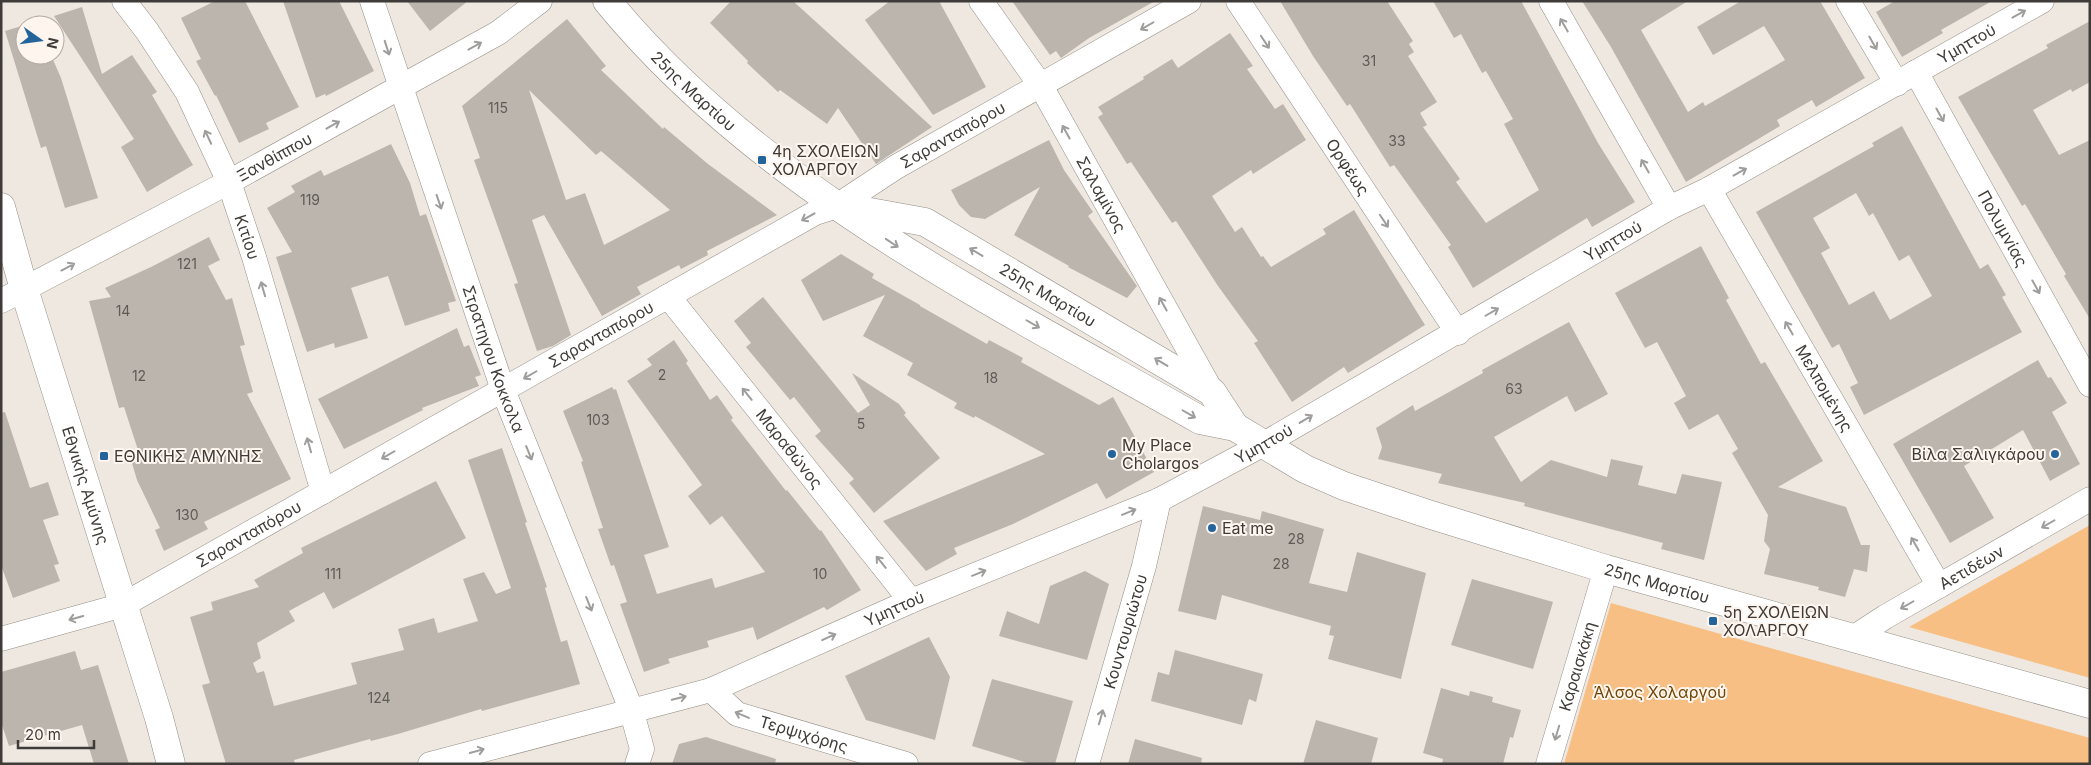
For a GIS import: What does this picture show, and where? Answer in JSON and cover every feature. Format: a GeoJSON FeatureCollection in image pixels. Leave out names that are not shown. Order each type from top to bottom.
{"type":"FeatureCollection","features":[{"type":"Feature","properties":{"kind":"street","name":"Κιτίου"},"geometry":{"type":"LineString","coordinates":[[124,1],[147,31],[187,92],[229,182],[254,257],[322,492]]}},
{"type":"Feature","properties":{"kind":"street","name":"Στρατηγου Κοκκολα"},"geometry":{"type":"LineString","coordinates":[[372,1],[503,390],[632,710],[642,749],[637,764]]}},
{"type":"Feature","properties":{"kind":"street","name":"Ξανθίππου"},"geometry":{"type":"LineString","coordinates":[[13,295],[229,182],[498,34],[540,1]]}},
{"type":"Feature","properties":{"kind":"street","name":"25ης Μαρτίου"},"geometry":{"type":"LineString","coordinates":[[607,1],[630,30],[689,89],[763,152],[837,206],[908,253],[1200,420],[1235,427],[1305,469],[1344,486],[1428,514],[1606,569],[2090,704]]}},
{"type":"Feature","properties":{"kind":"street","name":"Σαλαμίνος"},"geometry":{"type":"LineString","coordinates":[[981,1],[1041,86],[1212,392]]}},
{"type":"Feature","properties":{"kind":"street","name":"Σαρανταπόρου"},"geometry":{"type":"LineString","coordinates":[[1,639],[123,605],[815,213],[837,206],[896,167],[1189,1]]}},
{"type":"Feature","properties":{"kind":"street","name":"Ορφέως"},"geometry":{"type":"LineString","coordinates":[[1238,1],[1458,332]]}},
{"type":"Feature","properties":{"kind":"street"},"geometry":{"type":"LineString","coordinates":[[1551,1],[1669,208]]}},
{"type":"Feature","properties":{"kind":"street","name":"Πολυμνίας"},"geometry":{"type":"LineString","coordinates":[[1848,1],[1906,78],[2090,385]]}},
{"type":"Feature","properties":{"kind":"street","name":"Υμηττού"},"geometry":{"type":"LineString","coordinates":[[430,764],[711,690],[911,600],[1159,500],[1264,444],[1669,208],[1709,189],[2042,1]]}},
{"type":"Feature","properties":{"kind":"street","name":"Μελπομένης"},"geometry":{"type":"LineString","coordinates":[[1709,189],[1939,586]]}},
{"type":"Feature","properties":{"kind":"street","name":"25ης Μαρτίου"},"geometry":{"type":"LineString","coordinates":[[837,206],[925,222],[1212,392],[1235,427]]}},
{"type":"Feature","properties":{"kind":"street","name":"Εθνικής Αμύνης"},"geometry":{"type":"LineString","coordinates":[[1,207],[13,295],[123,605],[172,764]]}},
{"type":"Feature","properties":{"kind":"street","name":"Μαραθώνος"},"geometry":{"type":"LineString","coordinates":[[668,296],[911,600]]}},
{"type":"Feature","properties":{"kind":"street","name":"Αετιδέων"},"geometry":{"type":"LineString","coordinates":[[1853,638],[2090,499]]}},
{"type":"Feature","properties":{"kind":"street","name":"Κουντουριώτου"},"geometry":{"type":"LineString","coordinates":[[1087,764],[1144,566],[1159,500]]}},
{"type":"Feature","properties":{"kind":"street","name":"Καραισκάκη"},"geometry":{"type":"LineString","coordinates":[[1548,764],[1606,569]]}},
{"type":"Feature","properties":{"kind":"street","name":"Τερψιχόρης"},"geometry":{"type":"LineString","coordinates":[[711,690],[737,714],[906,764]]}},
{"type":"Feature","properties":{"kind":"green space"},"geometry":{"type":"Polygon","coordinates":[[[2090,525],[2090,678],[1909,627],[2090,525]]]}},
{"type":"Feature","properties":{"kind":"green space","name":"Άλσος Χολαργού"},"geometry":{"type":"Polygon","coordinates":[[[1611,603],[2090,738],[2090,764],[1564,764],[1611,603]]]}},
{"type":"Feature","properties":{"kind":"building"},"geometry":{"type":"Polygon","coordinates":[[[215,1],[245,1],[299,107],[266,123],[269,129],[239,143],[216,95],[196,61],[201,59],[181,18],[215,1]]]}},
{"type":"Feature","properties":{"kind":"building"},"geometry":{"type":"Polygon","coordinates":[[[283,1],[339,1],[374,71],[326,96],[325,94],[316,98],[283,1]]]}},
{"type":"Feature","properties":{"kind":"building"},"geometry":{"type":"Polygon","coordinates":[[[407,1],[468,1],[430,31],[407,1]]]}},
{"type":"Feature","properties":{"kind":"building"},"geometry":{"type":"Polygon","coordinates":[[[731,1],[793,1],[932,127],[876,164],[838,108],[827,124],[780,90],[778,92],[747,63],[748,61],[710,23],[731,1]]]}},
{"type":"Feature","properties":{"kind":"building"},"geometry":{"type":"Polygon","coordinates":[[[890,1],[939,1],[986,87],[933,115],[865,20],[890,1]]]}},
{"type":"Feature","properties":{"kind":"building"},"geometry":{"type":"Polygon","coordinates":[[[1012,1],[1155,1],[1089,38],[1061,58],[1056,51],[1050,55],[1012,1]]]}},
{"type":"Feature","properties":{"kind":"building"},"geometry":{"type":"Polygon","coordinates":[[[1280,1],[1387,1],[1413,41],[1409,44],[1414,52],[1408,56],[1437,102],[1420,113],[1427,125],[1423,127],[1460,179],[1456,182],[1486,223],[1539,190],[1504,124],[1513,119],[1486,71],[1482,73],[1461,34],[1454,38],[1433,1],[1521,1],[1598,143],[1635,202],[1592,227],[1587,218],[1473,288],[1448,247],[1451,245],[1394,165],[1390,167],[1350,104],[1347,106],[1313,56],[1280,1]]]}},
{"type":"Feature","properties":{"kind":"building"},"geometry":{"type":"Polygon","coordinates":[[[1582,1],[1688,1],[1641,30],[1688,112],[1703,102],[1705,106],[1785,60],[1764,26],[1713,55],[1697,27],[1741,1],[1820,1],[1865,78],[1816,107],[1812,100],[1777,120],[1780,126],[1686,182],[1611,47],[1582,1]]]}},
{"type":"Feature","properties":{"kind":"building"},"geometry":{"type":"Polygon","coordinates":[[[1895,1],[1992,1],[1941,30],[1943,33],[1902,57],[1876,12],[1895,1]]]}},
{"type":"Feature","properties":{"kind":"building"},"geometry":{"type":"Polygon","coordinates":[[[82,7],[102,74],[132,55],[157,92],[152,95],[193,165],[147,192],[121,147],[134,139],[65,33],[65,15],[57,15],[82,7]]]}},
{"type":"Feature","properties":{"kind":"building"},"geometry":{"type":"Polygon","coordinates":[[[567,19],[606,66],[601,70],[663,129],[664,127],[708,164],[777,215],[707,251],[708,255],[681,269],[679,265],[637,287],[641,294],[602,316],[544,215],[532,220],[571,335],[553,346],[537,351],[514,284],[518,283],[474,160],[480,158],[462,106],[567,19]],[[529,90],[566,200],[585,193],[604,245],[670,210],[601,151],[596,155],[529,90]]]}},
{"type":"Feature","properties":{"kind":"building"},"geometry":{"type":"Polygon","coordinates":[[[2090,21],[2090,82],[2072,92],[2071,89],[2033,110],[2059,155],[2090,140],[2090,319],[2025,204],[2022,206],[1958,97],[2048,48],[2046,45],[2090,21]]]}},
{"type":"Feature","properties":{"kind":"building"},"geometry":{"type":"Polygon","coordinates":[[[15,28],[15,64],[5,31],[15,28]]]}},
{"type":"Feature","properties":{"kind":"building"},"geometry":{"type":"Polygon","coordinates":[[[1230,33],[1253,66],[1247,69],[1275,109],[1283,104],[1306,140],[1253,174],[1251,170],[1212,196],[1235,232],[1242,227],[1261,257],[1263,256],[1271,267],[1326,234],[1323,229],[1354,210],[1425,325],[1348,373],[1344,367],[1292,402],[1254,343],[1258,341],[1218,286],[1176,221],[1172,223],[1131,162],[1127,164],[1098,117],[1103,114],[1098,107],[1144,79],[1143,77],[1172,59],[1178,68],[1230,33]]]}},
{"type":"Feature","properties":{"kind":"building"},"geometry":{"type":"Polygon","coordinates":[[[15,65],[55,65],[98,198],[65,208],[46,146],[41,148],[15,65]]]}},
{"type":"Feature","properties":{"kind":"building"},"geometry":{"type":"Polygon","coordinates":[[[1902,126],[1980,269],[1988,264],[2006,295],[2002,297],[2022,332],[1864,415],[1850,387],[1858,383],[1839,344],[1832,348],[1756,212],[1874,146],[1872,143],[1902,126]],[[1856,193],[1813,218],[1830,248],[1821,253],[1849,305],[1874,291],[1890,320],[1932,296],[1909,255],[1899,261],[1873,213],[1869,216],[1856,193]]]}},
{"type":"Feature","properties":{"kind":"building"},"geometry":{"type":"Polygon","coordinates":[[[1049,140],[1064,170],[1093,212],[1088,216],[1137,286],[1127,298],[1068,267],[1014,235],[1040,187],[985,219],[971,217],[959,205],[951,190],[1049,140]]]}},
{"type":"Feature","properties":{"kind":"building"},"geometry":{"type":"Polygon","coordinates":[[[391,144],[410,183],[420,216],[426,214],[456,301],[448,303],[450,311],[405,326],[388,276],[351,288],[368,338],[335,348],[334,343],[307,352],[276,257],[292,252],[267,208],[295,192],[291,186],[321,170],[324,176],[391,144]]]}},
{"type":"Feature","properties":{"kind":"building"},"geometry":{"type":"Polygon","coordinates":[[[209,237],[220,260],[208,266],[226,300],[232,298],[245,345],[240,346],[253,392],[247,394],[291,479],[204,522],[208,529],[164,551],[155,530],[160,528],[137,480],[129,453],[138,450],[124,407],[119,408],[89,301],[111,297],[105,288],[209,237]]]}},
{"type":"Feature","properties":{"kind":"building"},"geometry":{"type":"Polygon","coordinates":[[[1701,246],[1729,298],[1726,300],[1761,364],[1765,362],[1823,461],[1778,487],[1846,507],[1861,545],[1870,545],[1867,572],[1854,569],[1845,597],[1818,590],[1819,587],[1764,574],[1770,549],[1764,541],[1768,515],[1732,453],[1738,449],[1718,414],[1689,430],[1674,403],[1686,396],[1657,342],[1645,348],[1615,293],[1701,246]]]}},
{"type":"Feature","properties":{"kind":"building"},"geometry":{"type":"Polygon","coordinates":[[[841,254],[874,274],[872,278],[987,344],[989,340],[1023,358],[1021,362],[1099,405],[1113,397],[1154,472],[1106,499],[1097,483],[1013,524],[954,548],[957,554],[926,571],[883,521],[1045,454],[975,416],[974,418],[954,408],[957,403],[907,375],[913,363],[863,336],[885,295],[823,321],[801,280],[841,254]]]}},
{"type":"Feature","properties":{"kind":"building"},"geometry":{"type":"Polygon","coordinates":[[[763,297],[858,413],[870,405],[852,373],[899,404],[906,413],[904,415],[940,458],[874,513],[849,483],[854,479],[815,436],[821,431],[794,397],[790,400],[746,347],[751,343],[734,321],[763,297]]]}},
{"type":"Feature","properties":{"kind":"building"},"geometry":{"type":"Polygon","coordinates":[[[1569,322],[1608,394],[1575,412],[1567,396],[1494,437],[1521,482],[1551,460],[1607,477],[1611,459],[1643,466],[1638,485],[1676,494],[1682,474],[1722,482],[1704,560],[1661,549],[1663,543],[1524,506],[1525,503],[1438,483],[1442,474],[1378,459],[1382,447],[1376,428],[1413,405],[1415,411],[1483,373],[1482,370],[1569,322]]]}},
{"type":"Feature","properties":{"kind":"building"},"geometry":{"type":"Polygon","coordinates":[[[457,328],[464,347],[469,345],[481,375],[475,377],[479,386],[422,408],[423,410],[344,449],[318,399],[457,328]]]}},
{"type":"Feature","properties":{"kind":"building"},"geometry":{"type":"Polygon","coordinates":[[[674,340],[688,361],[686,363],[710,400],[717,395],[733,418],[731,420],[786,491],[821,530],[861,590],[827,610],[824,607],[757,640],[753,627],[707,641],[709,647],[668,659],[670,663],[644,672],[620,604],[627,602],[614,565],[611,566],[598,529],[603,528],[581,462],[583,461],[563,411],[612,387],[614,390],[616,389],[669,547],[644,555],[657,594],[712,578],[715,588],[765,572],[722,516],[710,525],[688,496],[702,485],[627,381],[652,365],[647,359],[674,340]]]}},
{"type":"Feature","properties":{"kind":"building"},"geometry":{"type":"Polygon","coordinates":[[[2038,360],[2048,378],[2051,377],[2067,403],[2052,412],[2080,464],[2050,481],[2023,430],[1964,466],[1994,518],[1950,543],[1893,444],[2038,360]]]}},
{"type":"Feature","properties":{"kind":"building"},"geometry":{"type":"Polygon","coordinates":[[[5,412],[30,488],[48,482],[59,515],[43,520],[59,564],[54,565],[60,581],[13,598],[1,565],[1,413],[5,412]]]}},
{"type":"Feature","properties":{"kind":"building"},"geometry":{"type":"Polygon","coordinates":[[[502,448],[547,587],[545,588],[561,642],[567,640],[580,684],[482,711],[481,709],[398,734],[371,741],[370,739],[294,760],[295,764],[226,764],[202,685],[210,683],[190,617],[213,610],[211,602],[259,587],[254,580],[303,553],[301,548],[436,481],[466,538],[333,609],[324,592],[289,611],[295,621],[257,643],[261,658],[253,663],[257,673],[264,671],[274,706],[357,684],[351,663],[404,650],[398,629],[434,618],[438,633],[478,621],[463,579],[484,572],[496,594],[511,588],[468,460],[502,448]]]}},
{"type":"Feature","properties":{"kind":"building"},"geometry":{"type":"Polygon","coordinates":[[[1203,506],[1260,520],[1262,511],[1324,529],[1309,583],[1347,592],[1357,552],[1426,573],[1401,679],[1328,659],[1334,636],[1329,635],[1331,626],[1222,595],[1216,620],[1178,611],[1203,506]]]}},
{"type":"Feature","properties":{"kind":"building"},"geometry":{"type":"Polygon","coordinates":[[[1085,571],[1109,584],[1087,660],[999,636],[1007,611],[1039,624],[1050,586],[1085,571]]]}},
{"type":"Feature","properties":{"kind":"building"},"geometry":{"type":"Polygon","coordinates":[[[1472,579],[1553,602],[1533,669],[1451,645],[1472,579]]]}},
{"type":"Feature","properties":{"kind":"building"},"geometry":{"type":"Polygon","coordinates":[[[929,637],[950,677],[935,740],[866,720],[845,676],[929,637]]]}},
{"type":"Feature","properties":{"kind":"building"},"geometry":{"type":"Polygon","coordinates":[[[1175,650],[1263,674],[1256,702],[1249,699],[1242,725],[1151,701],[1158,672],[1169,675],[1175,650]]]}},
{"type":"Feature","properties":{"kind":"building"},"geometry":{"type":"Polygon","coordinates":[[[75,651],[81,670],[98,665],[129,764],[94,764],[82,725],[9,746],[1,722],[1,672],[75,651]]]}},
{"type":"Feature","properties":{"kind":"building"},"geometry":{"type":"Polygon","coordinates":[[[992,679],[1073,701],[1055,764],[1031,764],[972,746],[992,679]]]}},
{"type":"Feature","properties":{"kind":"building"},"geometry":{"type":"Polygon","coordinates":[[[1441,688],[1469,696],[1470,691],[1493,697],[1492,702],[1521,710],[1513,738],[1510,737],[1503,764],[1442,764],[1443,759],[1423,753],[1441,688]]]}},
{"type":"Feature","properties":{"kind":"building"},"geometry":{"type":"Polygon","coordinates":[[[1316,720],[1378,738],[1371,764],[1303,764],[1316,720]]]}},
{"type":"Feature","properties":{"kind":"building"},"geometry":{"type":"Polygon","coordinates":[[[706,737],[776,759],[775,764],[672,764],[679,744],[706,737]]]}},
{"type":"Feature","properties":{"kind":"building"},"geometry":{"type":"Polygon","coordinates":[[[1135,739],[1202,758],[1201,764],[1128,764],[1135,739]]]}},
{"type":"Feature","properties":{"kind":"place","name":"4η ΣΧΟΛΕΙΩΝ ΧΟΛΑΡΓΟΥ"},"geometry":{"type":"Point","coordinates":[762,160]}},
{"type":"Feature","properties":{"kind":"place","name":"My Place Cholargos"},"geometry":{"type":"Point","coordinates":[1112,454]}},
{"type":"Feature","properties":{"kind":"place","name":"Βίλα Σαλιγκάρου"},"geometry":{"type":"Point","coordinates":[2055,454]}},
{"type":"Feature","properties":{"kind":"place","name":"ΕΘΝΙΚΗΣ ΑΜΥΝΗΣ"},"geometry":{"type":"Point","coordinates":[104,456]}},
{"type":"Feature","properties":{"kind":"place","name":"Eat me"},"geometry":{"type":"Point","coordinates":[1212,528]}},
{"type":"Feature","properties":{"kind":"place","name":"5η ΣΧΟΛΕΙΩΝ ΧΟΛΑΡΓΟΥ"},"geometry":{"type":"Point","coordinates":[1713,621]}}]}
